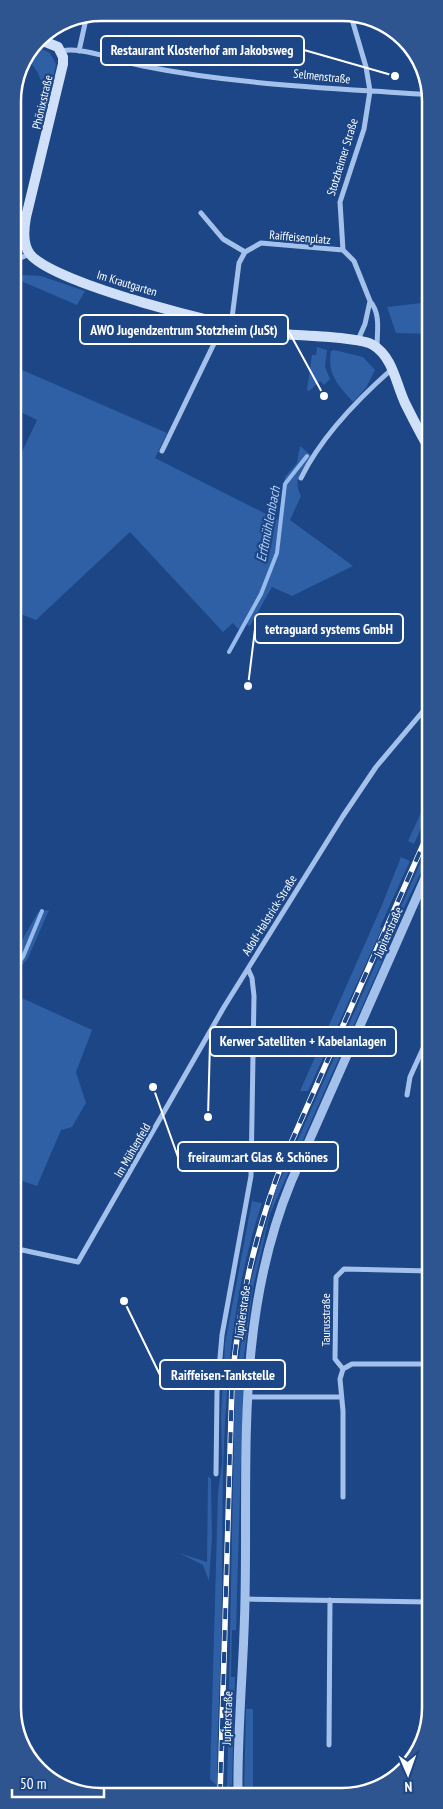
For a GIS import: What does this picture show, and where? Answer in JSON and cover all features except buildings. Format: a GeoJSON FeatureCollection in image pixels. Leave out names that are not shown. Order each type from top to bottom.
{"type":"FeatureCollection","features":[{"type":"Feature","properties":{"kind":"main road"},"geometry":{"type":"LineString","coordinates":[[48,43],[55,45],[62,52]]}},
{"type":"Feature","properties":{"kind":"main road","name":"Phönixstraße"},"geometry":{"type":"LineString","coordinates":[[30,254],[24,237],[26,217],[61,77],[62,52]]}},
{"type":"Feature","properties":{"kind":"main road","name":"Im Krautgarten"},"geometry":{"type":"LineString","coordinates":[[30,254],[43,265],[67,277],[227,325],[280,334],[368,343]]}},
{"type":"Feature","properties":{"kind":"main road"},"geometry":{"type":"LineString","coordinates":[[368,343],[387,358],[404,402],[422,435]]}},
{"type":"Feature","properties":{"kind":"street"},"geometry":{"type":"LineString","coordinates":[[79,51],[85,23]]}},
{"type":"Feature","properties":{"kind":"street","name":"Stotzheimer Straße"},"geometry":{"type":"LineString","coordinates":[[343,250],[340,202],[364,129],[370,92],[366,67],[354,23]]}},
{"type":"Feature","properties":{"kind":"street","name":"Selmenstraße"},"geometry":{"type":"LineString","coordinates":[[62,52],[79,51],[173,71],[337,91],[421,95]]}},
{"type":"Feature","properties":{"kind":"street"},"geometry":{"type":"LineString","coordinates":[[162,451],[227,325],[238,263],[244,252],[223,239],[201,213]]}},
{"type":"Feature","properties":{"kind":"street","name":"Raiffeisenplatz"},"geometry":{"type":"LineString","coordinates":[[244,252],[261,244],[343,250]]}},
{"type":"Feature","properties":{"kind":"street"},"geometry":{"type":"LineString","coordinates":[[343,250],[354,261],[377,314],[368,343]]}},
{"type":"Feature","properties":{"kind":"street"},"geometry":{"type":"LineString","coordinates":[[21,258],[30,254]]}},
{"type":"Feature","properties":{"kind":"street"},"geometry":{"type":"LineString","coordinates":[[368,343],[365,324],[370,300]]}},
{"type":"Feature","properties":{"kind":"street"},"geometry":{"type":"LineString","coordinates":[[301,478],[330,435],[373,386],[392,369]]}},
{"type":"Feature","properties":{"kind":"street","name":"Adolf-Halstrick-Straße"},"geometry":{"type":"LineString","coordinates":[[216,1474],[217,1392],[222,1335],[251,1176],[254,996],[252,978],[248,969],[360,788],[422,713]]}},
{"type":"Feature","properties":{"kind":"street","name":"Jupiterstraße"},"geometry":{"type":"LineString","coordinates":[[238,1788],[240,1692],[245,1600],[247,1397],[256,1298],[278,1213],[422,885]]}},
{"type":"Feature","properties":{"kind":"street","name":"Im Mühlenfeld"},"geometry":{"type":"LineString","coordinates":[[21,1250],[78,1262],[248,969]]}},
{"type":"Feature","properties":{"kind":"street"},"geometry":{"type":"LineString","coordinates":[[407,1095],[410,1078],[422,1051]]}},
{"type":"Feature","properties":{"kind":"street","name":"Taurusstraße"},"geometry":{"type":"LineString","coordinates":[[343,1497],[343,1411],[340,1398],[340,1374],[343,1369],[335,1359],[336,1277],[344,1269],[422,1271]]}},
{"type":"Feature","properties":{"kind":"street"},"geometry":{"type":"LineString","coordinates":[[343,1369],[352,1364],[422,1364]]}},
{"type":"Feature","properties":{"kind":"street"},"geometry":{"type":"LineString","coordinates":[[247,1397],[340,1398]]}},
{"type":"Feature","properties":{"kind":"street"},"geometry":{"type":"LineString","coordinates":[[245,1600],[422,1602]]}},
{"type":"Feature","properties":{"kind":"street"},"geometry":{"type":"LineString","coordinates":[[329,1745],[330,1600]]}},
{"type":"Feature","properties":{"kind":"shaded area"},"geometry":{"type":"Polygon","coordinates":[[[42,49],[50,53],[56,64],[49,102],[38,73],[31,63],[42,49]]]}},
{"type":"Feature","properties":{"kind":"shaded area"},"geometry":{"type":"Polygon","coordinates":[[[21,276],[41,276],[85,291],[77,305],[21,281],[21,276]]]}},
{"type":"Feature","properties":{"kind":"shaded area"},"geometry":{"type":"Polygon","coordinates":[[[422,303],[422,334],[396,333],[387,307],[422,303]]]}},
{"type":"Feature","properties":{"kind":"shaded area"},"geometry":{"type":"Polygon","coordinates":[[[317,347],[327,350],[325,367],[330,379],[324,385],[320,381],[309,391],[307,390],[312,355],[316,355],[317,347]]]}},
{"type":"Feature","properties":{"kind":"shaded area"},"geometry":{"type":"Polygon","coordinates":[[[334,350],[363,357],[375,370],[366,388],[353,402],[338,385],[332,373],[330,359],[331,351],[334,350]]]}},
{"type":"Feature","properties":{"kind":"shaded area"},"geometry":{"type":"Polygon","coordinates":[[[21,369],[167,433],[155,458],[278,520],[285,477],[297,463],[300,446],[312,456],[299,475],[298,490],[301,496],[290,520],[353,566],[292,596],[272,587],[250,626],[243,623],[240,631],[233,623],[223,632],[130,532],[36,620],[21,614],[21,454],[37,420],[21,412],[21,369]]]}},
{"type":"Feature","properties":{"kind":"shaded area"},"geometry":{"type":"Polygon","coordinates":[[[422,810],[422,826],[414,844],[408,841],[422,810]]]}},
{"type":"Feature","properties":{"kind":"shaded area"},"geometry":{"type":"Polygon","coordinates":[[[401,857],[410,861],[380,927],[382,928],[308,1091],[300,1091],[382,905],[401,857]]]}},
{"type":"Feature","properties":{"kind":"shaded area"},"geometry":{"type":"Polygon","coordinates":[[[422,859],[422,870],[395,927],[396,930],[270,1214],[253,1288],[244,1356],[236,1630],[232,1630],[231,1677],[235,1677],[232,1785],[227,1788],[235,1383],[251,1280],[276,1189],[422,859]]]}},
{"type":"Feature","properties":{"kind":"shaded area"},"geometry":{"type":"Polygon","coordinates":[[[49,910],[28,958],[21,967],[21,942],[38,912],[49,910]]]}},
{"type":"Feature","properties":{"kind":"shaded area"},"geometry":{"type":"Polygon","coordinates":[[[21,998],[92,1030],[76,1072],[86,1103],[72,1127],[61,1130],[37,1186],[21,1181],[21,998]]]}},
{"type":"Feature","properties":{"kind":"shaded area"},"geometry":{"type":"Polygon","coordinates":[[[252,1201],[262,1203],[249,1249],[239,1296],[227,1392],[224,1441],[217,1786],[210,1779],[218,1492],[222,1463],[221,1416],[225,1343],[252,1201]]]}},
{"type":"Feature","properties":{"kind":"shaded area"},"geometry":{"type":"Polygon","coordinates":[[[208,1476],[211,1479],[212,1538],[209,1581],[203,1565],[179,1553],[207,1562],[208,1476]]]}},
{"type":"Feature","properties":{"kind":"shaded area"},"geometry":{"type":"Polygon","coordinates":[[[246,1709],[253,1709],[253,1788],[244,1788],[246,1709]]]}},
{"type":"Feature","properties":{"kind":"waterway","name":"Erftmühlenbach"},"geometry":{"type":"LineString","coordinates":[[229,652],[261,594],[277,553],[285,484],[307,456]]}},
{"type":"Feature","properties":{"kind":"waterway","name":"Erftmühlenbach"},"geometry":{"type":"LineString","coordinates":[[21,959],[42,911]]}},
{"type":"Feature","properties":{"kind":"railway"},"geometry":{"type":"LineString","coordinates":[[220,1788],[232,1384],[243,1299],[249,1271],[264,1215],[283,1161],[422,847]]}},
{"type":"Feature","properties":{"kind":"place","name":"Restaurant Klosterhof am Jakobsweg"},"geometry":{"type":"Point","coordinates":[395,76]}},
{"type":"Feature","properties":{"kind":"place","name":"AWO Jugendzentrum Stotzheim (JuSt)"},"geometry":{"type":"Point","coordinates":[324,396]}},
{"type":"Feature","properties":{"kind":"place","name":"tetraguard systems GmbH"},"geometry":{"type":"Point","coordinates":[248,686]}},
{"type":"Feature","properties":{"kind":"place","name":"freiraum:art Glas & Schönes"},"geometry":{"type":"Point","coordinates":[153,1087]}},
{"type":"Feature","properties":{"kind":"place","name":"Kerwer Satelliten + Kabelanlagen"},"geometry":{"type":"Point","coordinates":[208,1117]}},
{"type":"Feature","properties":{"kind":"place","name":"Raiffeisen-Tankstelle"},"geometry":{"type":"Point","coordinates":[124,1301]}}]}
